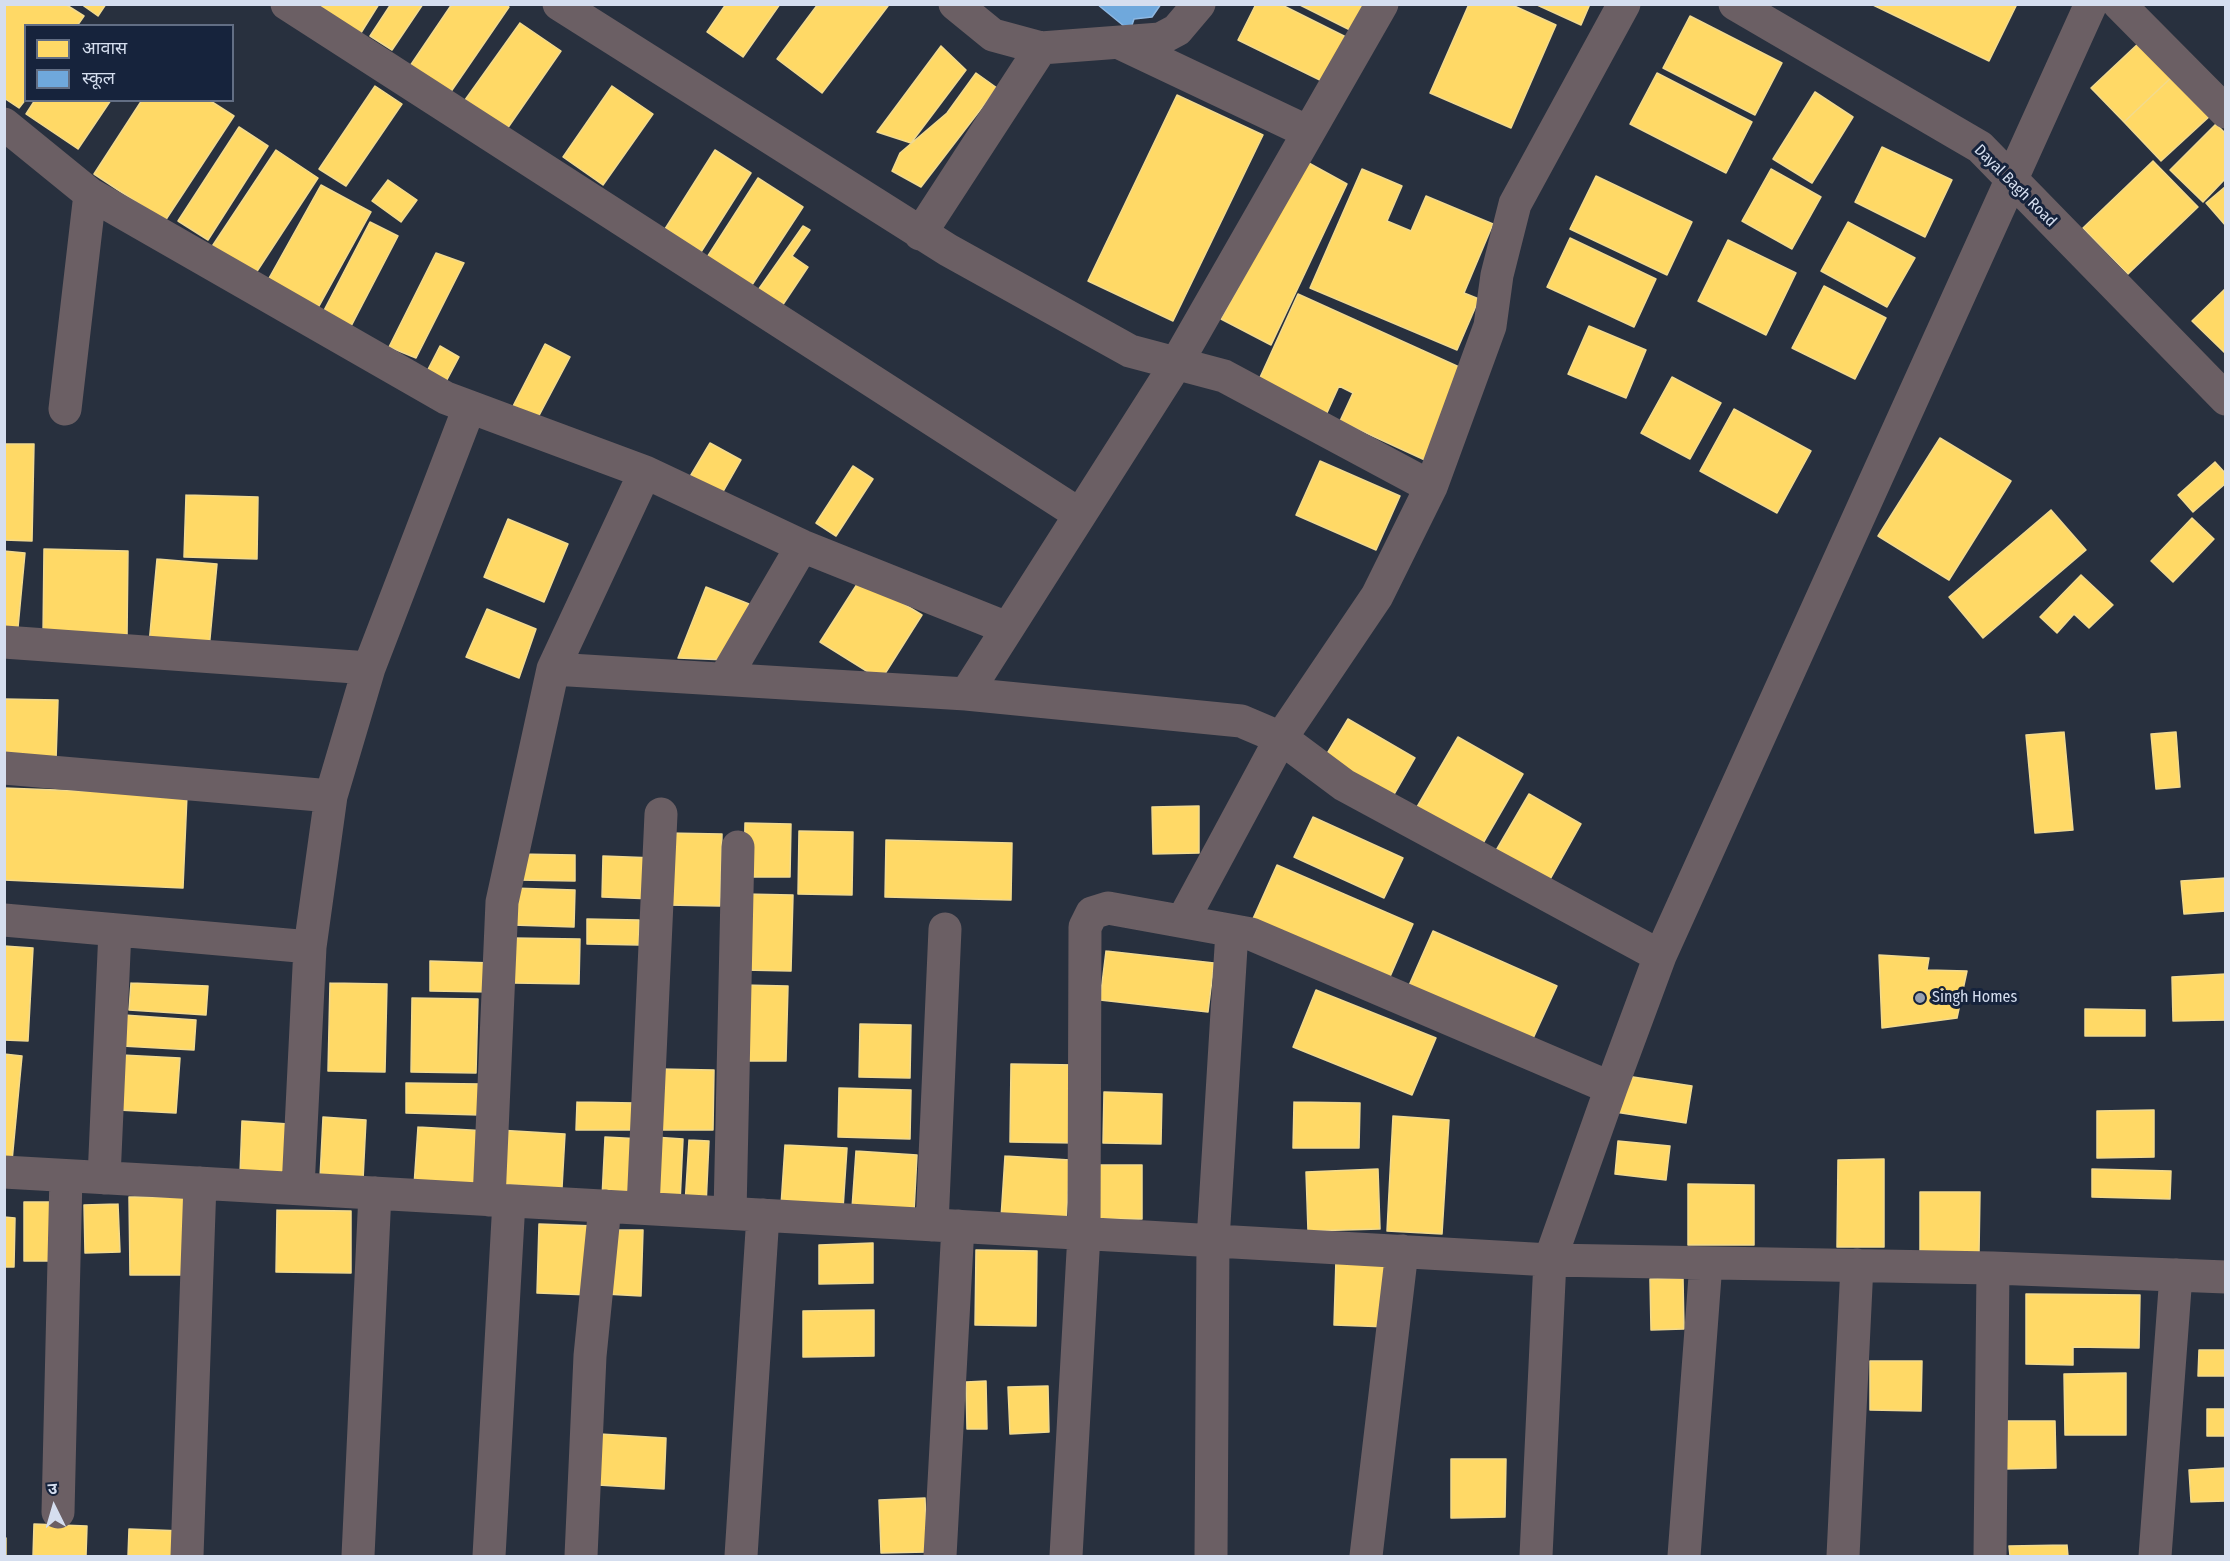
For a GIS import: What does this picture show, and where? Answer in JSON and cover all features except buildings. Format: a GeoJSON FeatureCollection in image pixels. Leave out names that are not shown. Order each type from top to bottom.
{"type":"FeatureCollection","features":[{"type":"Feature","properties":{"kind":"street"},"geometry":{"type":"LineString","coordinates":[[287,4],[1079,514]]}},
{"type":"Feature","properties":{"kind":"street"},"geometry":{"type":"LineString","coordinates":[[559,4],[920,234],[1130,351],[1224,376],[1431,487]]}},
{"type":"Feature","properties":{"kind":"street"},"geometry":{"type":"LineString","coordinates":[[955,4],[993,35],[1041,48],[1160,39],[1177,30],[1199,4]]}},
{"type":"Feature","properties":{"kind":"street"},"geometry":{"type":"LineString","coordinates":[[966,694],[1176,364],[1382,4]]}},
{"type":"Feature","properties":{"kind":"street"},"geometry":{"type":"LineString","coordinates":[[1184,920],[1281,738],[1359,625],[1431,487],[1490,326],[1497,275],[1515,204],[1624,4]]}},
{"type":"Feature","properties":{"kind":"street","name":"Dayal Bagh Road"},"geometry":{"type":"LineString","coordinates":[[1735,4],[1972,142],[2226,399]]}},
{"type":"Feature","properties":{"kind":"street"},"geometry":{"type":"LineString","coordinates":[[1536,1557],[1550,1260],[1611,1088],[1660,956],[2091,4]]}},
{"type":"Feature","properties":{"kind":"street"},"geometry":{"type":"LineString","coordinates":[[2119,4],[2226,112]]}},
{"type":"Feature","properties":{"kind":"street"},"geometry":{"type":"LineString","coordinates":[[1118,42],[1308,132]]}},
{"type":"Feature","properties":{"kind":"street"},"geometry":{"type":"LineString","coordinates":[[920,234],[1041,48]]}},
{"type":"Feature","properties":{"kind":"street"},"geometry":{"type":"LineString","coordinates":[[4,124],[90,194],[446,398],[645,472],[802,546],[1007,628]]}},
{"type":"Feature","properties":{"kind":"street"},"geometry":{"type":"LineString","coordinates":[[65,409],[90,194]]}},
{"type":"Feature","properties":{"kind":"street"},"geometry":{"type":"LineString","coordinates":[[298,1188],[310,947],[331,796],[369,668],[469,408]]}},
{"type":"Feature","properties":{"kind":"street"},"geometry":{"type":"LineString","coordinates":[[489,1557],[499,1201],[502,902],[553,669],[645,472]]}},
{"type":"Feature","properties":{"kind":"street"},"geometry":{"type":"LineString","coordinates":[[725,678],[802,546]]}},
{"type":"Feature","properties":{"kind":"street"},"geometry":{"type":"LineString","coordinates":[[4,642],[369,668]]}},
{"type":"Feature","properties":{"kind":"street"},"geometry":{"type":"LineString","coordinates":[[553,669],[966,694],[1241,721],[1281,738],[1344,785],[1660,956]]}},
{"type":"Feature","properties":{"kind":"street"},"geometry":{"type":"LineString","coordinates":[[4,768],[331,796]]}},
{"type":"Feature","properties":{"kind":"street"},"geometry":{"type":"LineString","coordinates":[[643,1208],[661,814]]}},
{"type":"Feature","properties":{"kind":"street"},"geometry":{"type":"LineString","coordinates":[[730,1213],[738,847]]}},
{"type":"Feature","properties":{"kind":"street"},"geometry":{"type":"LineString","coordinates":[[1066,1557],[1084,1234],[1085,927],[1092,914],[1108,908],[1251,934],[1611,1088]]}},
{"type":"Feature","properties":{"kind":"street"},"geometry":{"type":"LineString","coordinates":[[4,920],[310,947]]}},
{"type":"Feature","properties":{"kind":"street"},"geometry":{"type":"LineString","coordinates":[[940,1557],[945,1225],[945,929]]}},
{"type":"Feature","properties":{"kind":"street"},"geometry":{"type":"LineString","coordinates":[[104,1178],[115,930]]}},
{"type":"Feature","properties":{"kind":"street"},"geometry":{"type":"LineString","coordinates":[[1211,1557],[1213,1240],[1232,931]]}},
{"type":"Feature","properties":{"kind":"street"},"geometry":{"type":"LineString","coordinates":[[4,1172],[1550,1260],[1993,1268],[2226,1277]]}},
{"type":"Feature","properties":{"kind":"street"},"geometry":{"type":"LineString","coordinates":[[58,1512],[66,1176]]}},
{"type":"Feature","properties":{"kind":"street"},"geometry":{"type":"LineString","coordinates":[[187,1557],[200,1183]]}},
{"type":"Feature","properties":{"kind":"street"},"geometry":{"type":"LineString","coordinates":[[358,1557],[375,1193]]}},
{"type":"Feature","properties":{"kind":"street"},"geometry":{"type":"LineString","coordinates":[[581,1557],[590,1356],[605,1206]]}},
{"type":"Feature","properties":{"kind":"street"},"geometry":{"type":"LineString","coordinates":[[741,1557],[763,1215]]}},
{"type":"Feature","properties":{"kind":"street"},"geometry":{"type":"LineString","coordinates":[[1366,1557],[1402,1251]]}},
{"type":"Feature","properties":{"kind":"street"},"geometry":{"type":"LineString","coordinates":[[1684,1557],[1706,1263]]}},
{"type":"Feature","properties":{"kind":"street"},"geometry":{"type":"LineString","coordinates":[[1843,1557],[1857,1266]]}},
{"type":"Feature","properties":{"kind":"street"},"geometry":{"type":"LineString","coordinates":[[1990,1557],[1993,1268]]}},
{"type":"Feature","properties":{"kind":"street"},"geometry":{"type":"LineString","coordinates":[[2155,1557],[2176,1275]]}},
{"type":"Feature","properties":{"kind":"place","name":"Singh Homes"},"geometry":{"type":"Point","coordinates":[1920,998]}}]}
